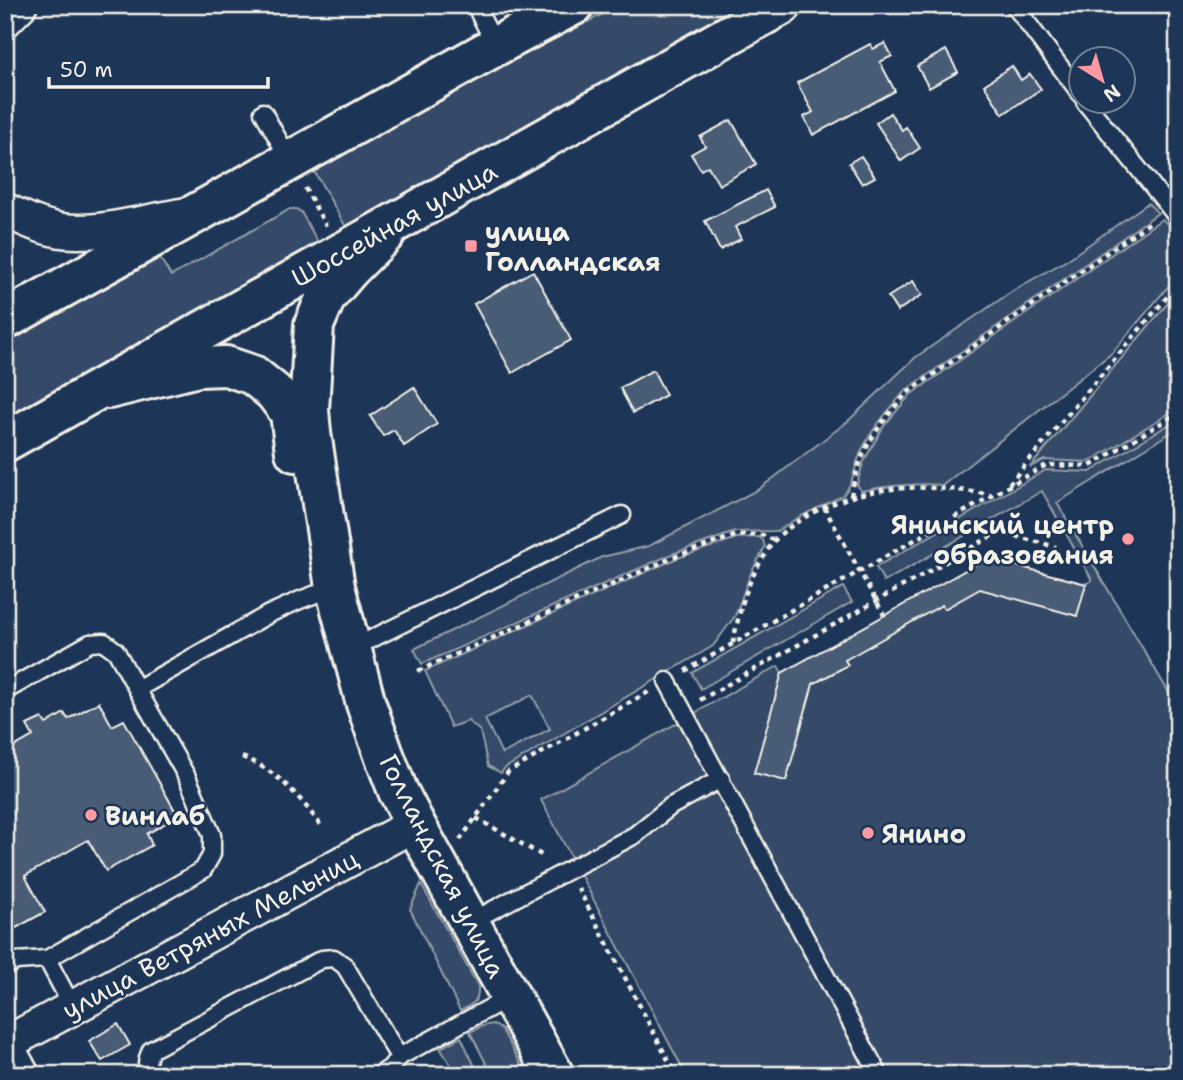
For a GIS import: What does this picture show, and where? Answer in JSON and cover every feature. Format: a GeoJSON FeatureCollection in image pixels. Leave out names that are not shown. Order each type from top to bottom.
{"type":"FeatureCollection","features":[{"type":"Feature","properties":{"kind":"main road"},"geometry":{"type":"LineString","coordinates":[[5,320],[290,161],[487,30],[574,5]]}},
{"type":"Feature","properties":{"kind":"main road","name":"Шоссейная улица"},"geometry":{"type":"LineString","coordinates":[[5,442],[782,5]]}},
{"type":"Feature","properties":{"kind":"main road","name":"Голландская улица"},"geometry":{"type":"LineString","coordinates":[[328,590],[309,410],[314,325],[326,297],[397,221]]}},
{"type":"Feature","properties":{"kind":"main road","name":"Голландская улица"},"geometry":{"type":"LineString","coordinates":[[92,393],[198,367],[226,366],[253,375],[274,392],[290,413],[296,455],[344,651],[366,704],[408,827],[463,926],[554,1075]]}},
{"type":"Feature","properties":{"kind":"main road","name":"Голландская улица"},"geometry":{"type":"LineString","coordinates":[[463,926],[496,1004],[536,1075]]}},
{"type":"Feature","properties":{"kind":"street"},"geometry":{"type":"LineString","coordinates":[[5,210],[32,223],[65,231],[96,231],[197,212]]}},
{"type":"Feature","properties":{"kind":"street","name":"улица Ветряных Мельниц"},"geometry":{"type":"LineString","coordinates":[[9,1042],[408,827]]}},
{"type":"Feature","properties":{"kind":"lane"},"geometry":{"type":"LineString","coordinates":[[5,32],[29,5]]}},
{"type":"Feature","properties":{"kind":"lane"},"geometry":{"type":"LineString","coordinates":[[1014,5],[1068,77]]}},
{"type":"Feature","properties":{"kind":"lane"},"geometry":{"type":"LineString","coordinates":[[262,112],[290,161]]}},
{"type":"Feature","properties":{"kind":"lane"},"geometry":{"type":"LineString","coordinates":[[1096,116],[1174,214]]}},
{"type":"Feature","properties":{"kind":"lane"},"geometry":{"type":"LineString","coordinates":[[344,651],[622,515]]}},
{"type":"Feature","properties":{"kind":"lane"},"geometry":{"type":"LineString","coordinates":[[137,689],[269,614],[328,590]]}},
{"type":"Feature","properties":{"kind":"lane"},"geometry":{"type":"LineString","coordinates":[[5,691],[90,643],[104,642],[116,651],[187,777],[212,835],[212,854],[203,870],[47,959],[16,961],[5,967]]}},
{"type":"Feature","properties":{"kind":"lane"},"geometry":{"type":"LineString","coordinates":[[667,681],[879,1075]]}},
{"type":"Feature","properties":{"kind":"lane"},"geometry":{"type":"LineString","coordinates":[[463,926],[635,835],[671,806],[721,779]]}},
{"type":"Feature","properties":{"kind":"lane"},"geometry":{"type":"LineString","coordinates":[[150,1075],[147,1059],[151,1050],[321,958],[334,958],[345,966],[399,1057]]}},
{"type":"Feature","properties":{"kind":"lane"},"geometry":{"type":"LineString","coordinates":[[47,959],[73,1008]]}},
{"type":"Feature","properties":{"kind":"lane"},"geometry":{"type":"LineString","coordinates":[[379,1075],[390,1069],[399,1057],[496,1004]]}},
{"type":"Feature","properties":{"kind":"lane"},"geometry":{"type":"LineString","coordinates":[[9,1042],[32,1075]]}},
{"type":"Feature","properties":{"kind":"path"},"geometry":{"type":"LineString","coordinates":[[851,496],[854,477],[863,453],[880,424],[907,393],[1148,224],[1174,214]]}},
{"type":"Feature","properties":{"kind":"path"},"geometry":{"type":"LineString","coordinates":[[1006,487],[1178,284]]}},
{"type":"Feature","properties":{"kind":"path"},"geometry":{"type":"LineString","coordinates":[[460,840],[508,772],[1046,465],[1090,466],[1178,412]]}},
{"type":"Feature","properties":{"kind":"path"},"geometry":{"type":"LineString","coordinates":[[733,644],[740,608],[753,573],[774,540],[795,522],[851,496],[887,488],[957,489],[992,495]]}},
{"type":"Feature","properties":{"kind":"path"},"geometry":{"type":"LineString","coordinates":[[824,508],[884,615]]}},
{"type":"Feature","properties":{"kind":"path"},"geometry":{"type":"LineString","coordinates":[[684,709],[999,532],[1056,547]]}},
{"type":"Feature","properties":{"kind":"path"},"geometry":{"type":"LineString","coordinates":[[418,671],[674,557],[737,535],[762,535],[774,540]]}},
{"type":"Feature","properties":{"kind":"path"},"geometry":{"type":"LineString","coordinates":[[242,757],[259,764],[300,797],[322,827]]}},
{"type":"Feature","properties":{"kind":"path"},"geometry":{"type":"LineString","coordinates":[[476,818],[568,870],[676,1075]]}},
{"type":"Feature","properties":{"kind":"shaded area"},"geometry":{"type":"Polygon","coordinates":[[[620,5],[739,5],[346,227],[314,171],[462,87],[620,5]]]}},
{"type":"Feature","properties":{"kind":"shaded area"},"geometry":{"type":"Polygon","coordinates":[[[1148,203],[1158,213],[905,391],[866,442],[849,486],[842,496],[777,531],[735,532],[672,554],[422,664],[414,649],[602,557],[649,546],[759,489],[847,422],[916,357],[1014,290],[1067,260],[1148,203]]]}},
{"type":"Feature","properties":{"kind":"shaded area"},"geometry":{"type":"Polygon","coordinates":[[[290,209],[301,212],[318,242],[5,418],[5,344],[160,258],[171,276],[290,209]]]}},
{"type":"Feature","properties":{"kind":"shaded area"},"geometry":{"type":"Polygon","coordinates":[[[1162,219],[1178,234],[1178,275],[1112,353],[943,485],[902,485],[861,491],[857,484],[863,463],[883,427],[910,395],[1162,219]]]}},
{"type":"Feature","properties":{"kind":"shaded area"},"geometry":{"type":"Polygon","coordinates":[[[1178,291],[1178,408],[1089,462],[1044,460],[1030,467],[1178,291]]]}},
{"type":"Feature","properties":{"kind":"shaded area","name":"Янино"},"geometry":{"type":"Polygon","coordinates":[[[1178,419],[1178,428],[1057,503],[1178,708],[1178,1075],[686,1075],[541,800],[778,666],[782,673],[987,558],[1086,584],[1092,580],[1042,491],[884,582],[876,567],[1046,470],[1090,472],[1178,419]]]}},
{"type":"Feature","properties":{"kind":"shaded area"},"geometry":{"type":"Polygon","coordinates":[[[759,537],[765,547],[751,573],[735,616],[713,646],[505,768],[501,773],[488,766],[480,731],[468,721],[451,727],[425,671],[675,559],[737,538],[759,537]],[[532,695],[485,719],[502,754],[550,729],[532,695]]]}},
{"type":"Feature","properties":{"kind":"shaded area"},"geometry":{"type":"Polygon","coordinates":[[[843,587],[852,602],[701,689],[692,673],[843,587]]]}},
{"type":"Feature","properties":{"kind":"shaded area"},"geometry":{"type":"Polygon","coordinates":[[[421,884],[478,986],[474,1002],[460,1011],[410,909],[421,884]]]}},
{"type":"Feature","properties":{"kind":"shaded area"},"geometry":{"type":"Polygon","coordinates":[[[493,1024],[502,1030],[527,1075],[492,1075],[470,1032],[493,1024]]]}},
{"type":"Feature","properties":{"kind":"shaded area"},"geometry":{"type":"Polygon","coordinates":[[[461,1037],[479,1075],[441,1075],[453,1068],[440,1048],[461,1037]]]}},
{"type":"Feature","properties":{"kind":"building"},"geometry":{"type":"Polygon","coordinates":[[[885,43],[892,56],[880,62],[895,91],[813,135],[804,117],[813,112],[797,83],[870,44],[873,49],[885,43]]]}},
{"type":"Feature","properties":{"kind":"building"},"geometry":{"type":"Polygon","coordinates":[[[946,50],[958,72],[929,88],[917,66],[946,50]]]}},
{"type":"Feature","properties":{"kind":"building"},"geometry":{"type":"Polygon","coordinates":[[[1012,66],[1021,80],[1030,74],[1041,89],[1003,114],[984,85],[1012,66]]]}},
{"type":"Feature","properties":{"kind":"building"},"geometry":{"type":"Polygon","coordinates":[[[890,113],[902,130],[906,127],[920,148],[901,161],[876,123],[890,113]]]}},
{"type":"Feature","properties":{"kind":"building"},"geometry":{"type":"Polygon","coordinates":[[[731,120],[756,164],[719,185],[708,166],[701,170],[691,154],[705,146],[700,137],[731,120]]]}},
{"type":"Feature","properties":{"kind":"building"},"geometry":{"type":"Polygon","coordinates":[[[861,156],[875,177],[862,184],[849,163],[861,156]]]}},
{"type":"Feature","properties":{"kind":"building"},"geometry":{"type":"Polygon","coordinates":[[[766,190],[775,207],[735,227],[741,239],[720,250],[705,221],[766,190]]]}},
{"type":"Feature","properties":{"kind":"building"},"geometry":{"type":"Polygon","coordinates":[[[533,271],[571,340],[512,373],[474,304],[533,271]]]}},
{"type":"Feature","properties":{"kind":"building"},"geometry":{"type":"Polygon","coordinates":[[[913,281],[922,295],[897,311],[888,297],[913,281]]]}},
{"type":"Feature","properties":{"kind":"building"},"geometry":{"type":"Polygon","coordinates":[[[653,370],[666,395],[633,413],[620,388],[653,370]]]}},
{"type":"Feature","properties":{"kind":"building"},"geometry":{"type":"Polygon","coordinates":[[[414,387],[437,424],[404,446],[394,430],[383,436],[370,416],[414,387]]]}},
{"type":"Feature","properties":{"kind":"building"},"geometry":{"type":"Polygon","coordinates":[[[987,558],[1086,584],[1077,616],[980,589],[944,609],[942,605],[845,660],[848,665],[813,684],[786,781],[754,773],[782,673],[987,558]]]}},
{"type":"Feature","properties":{"kind":"building"},"geometry":{"type":"Polygon","coordinates":[[[99,702],[112,726],[124,720],[178,816],[147,834],[152,845],[106,871],[88,840],[25,876],[45,912],[5,934],[5,752],[33,736],[27,725],[42,718],[46,724],[64,713],[68,719],[99,702]]]}},
{"type":"Feature","properties":{"kind":"building"},"geometry":{"type":"Polygon","coordinates":[[[118,1024],[130,1045],[102,1061],[89,1041],[118,1024]]]}},
{"type":"Feature","properties":{"kind":"place","name":"улица Голландская"},"geometry":{"type":"Point","coordinates":[471,246]}},
{"type":"Feature","properties":{"kind":"place","name":"Янинский центр образования"},"geometry":{"type":"Point","coordinates":[1128,539]}},
{"type":"Feature","properties":{"kind":"place","name":"Винлаб"},"geometry":{"type":"Point","coordinates":[91,815]}},
{"type":"Feature","properties":{"kind":"place","name":"Янино"},"geometry":{"type":"Point","coordinates":[868,833]}}]}
